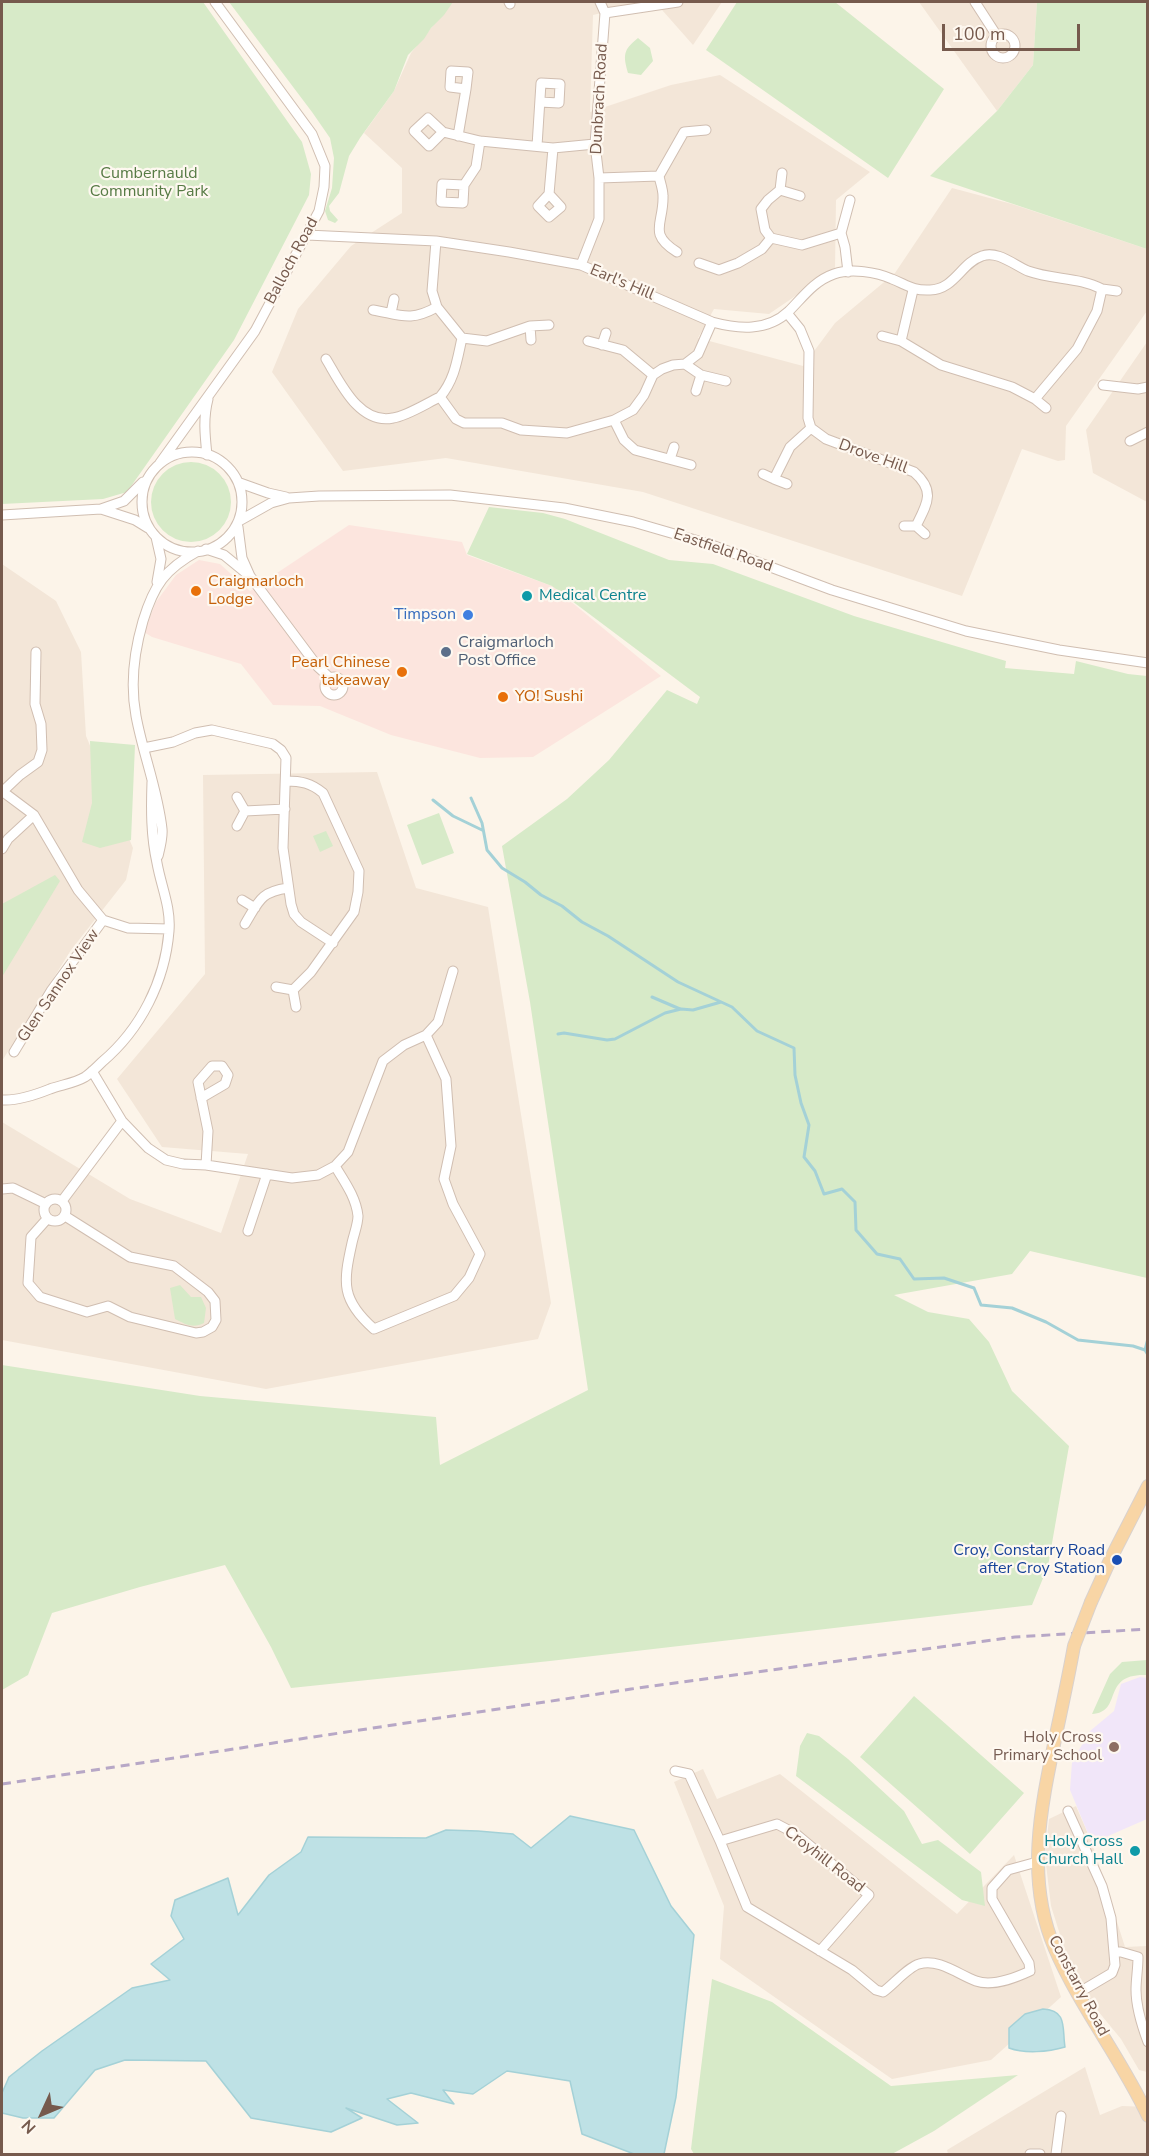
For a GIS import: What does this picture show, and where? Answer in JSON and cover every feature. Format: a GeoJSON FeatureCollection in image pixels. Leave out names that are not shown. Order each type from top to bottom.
{"type":"FeatureCollection","features":[{"type":"Feature","properties":{"kind":"main road","name":"Constarry Road"},"geometry":{"type":"LineString","coordinates":[[1148,1486],[1111,1558],[1074,1646],[1043,1796],[1037,1862],[1037,1879],[1044,1916],[1055,1949],[1078,1993],[1132,2083],[1148,2116]]}},
{"type":"Feature","properties":{"kind":"street","name":"Balloch Road"},"geometry":{"type":"LineString","coordinates":[[160,463],[255,331],[319,211],[324,187],[325,166],[312,134],[215,2]]}},
{"type":"Feature","properties":{"kind":"street","name":"Dunbrach Road"},"geometry":{"type":"LineString","coordinates":[[581,266],[599,219],[599,178],[595,144],[604,13],[600,2]]}},
{"type":"Feature","properties":{"kind":"street"},"geometry":{"type":"LineString","coordinates":[[604,13],[678,2]]}},
{"type":"Feature","properties":{"kind":"street"},"geometry":{"type":"LineString","coordinates":[[975,2],[997,36]]}},
{"type":"Feature","properties":{"kind":"street"},"geometry":{"type":"LineString","coordinates":[[458,136],[466,89]]}},
{"type":"Feature","properties":{"kind":"street"},"geometry":{"type":"LineString","coordinates":[[537,146],[540,102]]}},
{"type":"Feature","properties":{"kind":"street"},"geometry":{"type":"LineString","coordinates":[[677,252],[664,244],[659,231],[663,195],[659,176],[684,132],[706,130]]}},
{"type":"Feature","properties":{"kind":"street"},"geometry":{"type":"LineString","coordinates":[[443,132],[480,141],[553,148],[595,144]]}},
{"type":"Feature","properties":{"kind":"street"},"geometry":{"type":"LineString","coordinates":[[464,185],[476,167],[480,141]]}},
{"type":"Feature","properties":{"kind":"street"},"geometry":{"type":"LineString","coordinates":[[549,194],[553,148]]}},
{"type":"Feature","properties":{"kind":"street"},"geometry":{"type":"LineString","coordinates":[[782,173],[780,190],[761,209],[765,230],[771,238],[802,245],[841,233]]}},
{"type":"Feature","properties":{"kind":"street"},"geometry":{"type":"LineString","coordinates":[[599,178],[659,176]]}},
{"type":"Feature","properties":{"kind":"street"},"geometry":{"type":"LineString","coordinates":[[780,190],[800,196]]}},
{"type":"Feature","properties":{"kind":"street"},"geometry":{"type":"LineString","coordinates":[[848,272],[841,233],[850,200]]}},
{"type":"Feature","properties":{"kind":"street","name":"Earl's Hill"},"geometry":{"type":"LineString","coordinates":[[307,235],[436,241],[581,266],[712,322],[734,328],[754,328],[787,313],[813,285],[836,273],[871,273],[892,279],[913,290]]}},
{"type":"Feature","properties":{"kind":"street"},"geometry":{"type":"LineString","coordinates":[[699,263],[719,270],[738,263],[762,249],[771,238]]}},
{"type":"Feature","properties":{"kind":"street"},"geometry":{"type":"LineString","coordinates":[[436,241],[432,291],[437,307],[462,338],[487,341],[530,326],[549,325]]}},
{"type":"Feature","properties":{"kind":"street"},"geometry":{"type":"LineString","coordinates":[[901,341],[913,290],[933,291],[950,284],[969,264],[982,255],[997,255],[1027,270],[1048,277],[1089,281],[1102,289],[1117,291]]}},
{"type":"Feature","properties":{"kind":"street"},"geometry":{"type":"LineString","coordinates":[[1035,399],[1077,349],[1097,311],[1102,289]]}},
{"type":"Feature","properties":{"kind":"street"},"geometry":{"type":"LineString","coordinates":[[391,313],[394,299]]}},
{"type":"Feature","properties":{"kind":"street"},"geometry":{"type":"LineString","coordinates":[[373,310],[407,318],[424,314],[437,307]]}},
{"type":"Feature","properties":{"kind":"street"},"geometry":{"type":"LineString","coordinates":[[774,479],[790,447],[811,428],[808,418],[809,351],[800,329],[787,313]]}},
{"type":"Feature","properties":{"kind":"street"},"geometry":{"type":"LineString","coordinates":[[440,397],[456,419],[464,423],[502,423],[521,430],[567,433],[614,420],[633,410],[644,395],[653,375],[673,365],[685,364],[698,354],[712,322]]}},
{"type":"Feature","properties":{"kind":"street"},"geometry":{"type":"LineString","coordinates":[[530,326],[531,340]]}},
{"type":"Feature","properties":{"kind":"street"},"geometry":{"type":"LineString","coordinates":[[602,345],[606,333]]}},
{"type":"Feature","properties":{"kind":"street"},"geometry":{"type":"LineString","coordinates":[[882,336],[901,341],[941,365],[1012,387],[1035,399],[1046,408]]}},
{"type":"Feature","properties":{"kind":"street"},"geometry":{"type":"LineString","coordinates":[[326,359],[351,399],[363,411],[377,418],[393,418],[440,397],[449,386],[456,370],[462,338]]}},
{"type":"Feature","properties":{"kind":"street"},"geometry":{"type":"LineString","coordinates":[[588,341],[623,350],[653,375]]}},
{"type":"Feature","properties":{"kind":"street"},"geometry":{"type":"LineString","coordinates":[[685,364],[700,375],[726,381]]}},
{"type":"Feature","properties":{"kind":"street"},"geometry":{"type":"LineString","coordinates":[[696,391],[700,375]]}},
{"type":"Feature","properties":{"kind":"street"},"geometry":{"type":"LineString","coordinates":[[1103,385],[1143,388]]}},
{"type":"Feature","properties":{"kind":"street"},"geometry":{"type":"LineString","coordinates":[[207,455],[205,413],[209,394]]}},
{"type":"Feature","properties":{"kind":"street"},"geometry":{"type":"LineString","coordinates":[[614,420],[624,440],[634,450],[691,465]]}},
{"type":"Feature","properties":{"kind":"street","name":"Drove Hill"},"geometry":{"type":"LineString","coordinates":[[811,428],[826,440],[914,472],[923,480],[929,495],[916,526]]}},
{"type":"Feature","properties":{"kind":"street"},"geometry":{"type":"LineString","coordinates":[[1130,441],[1148,432]]}},
{"type":"Feature","properties":{"kind":"street"},"geometry":{"type":"LineString","coordinates":[[670,459],[674,447]]}},
{"type":"Feature","properties":{"kind":"street"},"geometry":{"type":"LineString","coordinates":[[2,515],[101,509],[124,501],[136,491],[160,463],[174,455],[191,452],[207,455],[222,463],[240,483],[243,506],[239,524],[242,558],[250,576]]}},
{"type":"Feature","properties":{"kind":"street"},"geometry":{"type":"LineString","coordinates":[[763,474],[787,484]]}},
{"type":"Feature","properties":{"kind":"street"},"geometry":{"type":"LineString","coordinates":[[149,476],[142,491],[142,508],[161,559],[156,587]]}},
{"type":"Feature","properties":{"kind":"street","name":"Eastfield Road"},"geometry":{"type":"LineString","coordinates":[[240,483],[289,498]]}},
{"type":"Feature","properties":{"kind":"street","name":"Eastfield Road"},"geometry":{"type":"LineString","coordinates":[[239,524],[271,503],[289,498],[320,496],[450,495],[564,508],[633,522],[709,544],[841,593],[966,631],[1059,650],[1148,663]]}},
{"type":"Feature","properties":{"kind":"street"},"geometry":{"type":"LineString","coordinates":[[101,509],[135,520],[170,547],[185,551],[202,550],[232,560],[250,576],[318,667],[330,678]]}},
{"type":"Feature","properties":{"kind":"street"},"geometry":{"type":"LineString","coordinates":[[2,1100],[39,1094],[85,1077],[114,1052],[137,1023],[153,997],[164,963],[169,929],[166,898],[157,864],[163,831],[136,718],[133,677],[138,636],[149,601],[164,574],[175,565],[216,545],[239,524]]}},
{"type":"Feature","properties":{"kind":"street"},"geometry":{"type":"LineString","coordinates":[[904,526],[916,526],[926,534]]}},
{"type":"Feature","properties":{"kind":"street"},"geometry":{"type":"LineString","coordinates":[[36,652],[35,704],[41,724],[42,750],[38,762],[20,774],[2,792],[34,815],[78,890],[103,920],[128,928],[169,929]]}},
{"type":"Feature","properties":{"kind":"street"},"geometry":{"type":"LineString","coordinates":[[144,748],[212,730],[273,744],[281,750],[286,758],[283,848],[294,914],[301,922],[333,943]]}},
{"type":"Feature","properties":{"kind":"street"},"geometry":{"type":"LineString","coordinates":[[286,781],[304,782],[315,786],[323,793],[359,871],[354,912],[311,972],[293,990]]}},
{"type":"Feature","properties":{"kind":"street"},"geometry":{"type":"LineString","coordinates":[[237,797],[245,811]]}},
{"type":"Feature","properties":{"kind":"street"},"geometry":{"type":"LineString","coordinates":[[245,811],[285,809]]}},
{"type":"Feature","properties":{"kind":"street"},"geometry":{"type":"LineString","coordinates":[[237,826],[245,811]]}},
{"type":"Feature","properties":{"kind":"street"},"geometry":{"type":"LineString","coordinates":[[2,849],[8,839],[34,815]]}},
{"type":"Feature","properties":{"kind":"street"},"geometry":{"type":"LineString","coordinates":[[245,924],[262,897],[272,890],[288,888]]}},
{"type":"Feature","properties":{"kind":"street"},"geometry":{"type":"LineString","coordinates":[[242,900],[255,908]]}},
{"type":"Feature","properties":{"kind":"street","name":"Glen Sannox View"},"geometry":{"type":"LineString","coordinates":[[15,1052],[51,991],[103,920]]}},
{"type":"Feature","properties":{"kind":"street"},"geometry":{"type":"LineString","coordinates":[[92,1071],[122,1121],[148,1148],[166,1160],[292,1178],[318,1175],[335,1166],[348,1152],[383,1061],[404,1045],[426,1035],[438,1022],[453,971]]}},
{"type":"Feature","properties":{"kind":"street"},"geometry":{"type":"LineString","coordinates":[[276,987],[293,990]]}},
{"type":"Feature","properties":{"kind":"street"},"geometry":{"type":"LineString","coordinates":[[293,990],[296,1008]]}},
{"type":"Feature","properties":{"kind":"street"},"geometry":{"type":"LineString","coordinates":[[335,1166],[354,1199],[358,1217],[346,1270],[348,1298],[358,1315],[374,1329],[454,1296],[469,1278],[480,1254],[453,1204],[444,1179],[451,1146],[447,1079],[426,1035]]}},
{"type":"Feature","properties":{"kind":"street"},"geometry":{"type":"LineString","coordinates":[[201,1098],[208,1131],[206,1165]]}},
{"type":"Feature","properties":{"kind":"street"},"geometry":{"type":"LineString","coordinates":[[62,1201],[122,1121]]}},
{"type":"Feature","properties":{"kind":"street"},"geometry":{"type":"LineString","coordinates":[[248,1230],[267,1174]]}},
{"type":"Feature","properties":{"kind":"street"},"geometry":{"type":"LineString","coordinates":[[2,1189],[13,1188],[46,1204]]}},
{"type":"Feature","properties":{"kind":"street"},"geometry":{"type":"LineString","coordinates":[[53,1199],[62,1201],[67,1210],[65,1216],[60,1221],[53,1222],[47,1219],[44,1213],[46,1204],[53,1199]]}},
{"type":"Feature","properties":{"kind":"street"},"geometry":{"type":"LineString","coordinates":[[47,1219],[31,1237],[28,1283],[40,1296],[87,1312],[108,1306],[130,1317],[196,1333],[212,1327],[216,1320],[215,1301],[208,1292],[174,1266],[130,1257],[65,1216]]}},
{"type":"Feature","properties":{"kind":"street"},"geometry":{"type":"LineString","coordinates":[[689,1762],[689,1774],[747,1907],[852,1970],[876,1990],[883,1992],[920,1963],[933,1963],[956,1970],[978,1982],[1013,1979],[1030,1971],[1029,1963],[992,1899],[992,1888],[1008,1870],[1037,1862]]}},
{"type":"Feature","properties":{"kind":"street"},"geometry":{"type":"LineString","coordinates":[[675,1772],[689,1774]]}},
{"type":"Feature","properties":{"kind":"street"},"geometry":{"type":"LineString","coordinates":[[1068,1811],[1102,1886],[1111,1918],[1114,1952],[1112,1973],[1078,1993]]}},
{"type":"Feature","properties":{"kind":"street","name":"Croyhill Road"},"geometry":{"type":"LineString","coordinates":[[720,1841],[777,1824],[796,1834],[869,1895],[820,1951]]}},
{"type":"Feature","properties":{"kind":"street"},"geometry":{"type":"LineString","coordinates":[[1114,1952],[1138,1957],[1139,1975],[1136,1991],[1148,2042]]}},
{"type":"Feature","properties":{"kind":"street"},"geometry":{"type":"LineString","coordinates":[[1056,2154],[1061,2116]]}},
{"type":"Feature","properties":{"kind":"street"},"geometry":{"type":"LineString","coordinates":[[1030,2154],[1040,2154]]}},
{"type":"Feature","properties":{"kind":"shaded area"},"geometry":{"type":"Polygon","coordinates":[[[452,2],[648,2],[593,15],[590,112],[671,85],[720,75],[870,172],[836,200],[835,269],[769,314],[714,309],[698,338],[803,366],[835,323],[895,273],[952,188],[1012,204],[1147,249],[1147,311],[1066,426],[1065,460],[1058,461],[1022,449],[962,596],[643,492],[446,458],[343,471],[272,372],[298,309],[351,246],[402,213],[402,168],[364,133],[394,91],[411,53],[452,2]]]}},
{"type":"Feature","properties":{"kind":"shaded area"},"geometry":{"type":"Polygon","coordinates":[[[655,2],[722,2],[693,45],[655,2]]]}},
{"type":"Feature","properties":{"kind":"shaded area"},"geometry":{"type":"Polygon","coordinates":[[[919,2],[1037,2],[1033,65],[997,111],[919,2]]]}},
{"type":"Feature","properties":{"kind":"shaded area"},"geometry":{"type":"Polygon","coordinates":[[[1147,342],[1147,502],[1093,473],[1086,430],[1147,342]]]}},
{"type":"Feature","properties":{"kind":"shaded area"},"geometry":{"type":"Polygon","coordinates":[[[349,525],[462,542],[467,555],[552,586],[661,676],[533,757],[480,758],[391,735],[320,706],[273,705],[241,664],[152,637],[144,632],[156,602],[176,575],[199,560],[220,564],[250,591],[349,525]]]}},
{"type":"Feature","properties":{"kind":"shaded area"},"geometry":{"type":"Polygon","coordinates":[[[2,564],[56,601],[81,652],[86,736],[133,848],[126,880],[71,950],[2,1061],[2,564]]]}},
{"type":"Feature","properties":{"kind":"shaded area"},"geometry":{"type":"Polygon","coordinates":[[[377,772],[416,888],[488,907],[551,1303],[538,1339],[266,1389],[2,1340],[2,1122],[130,1199],[221,1233],[248,1154],[162,1147],[117,1079],[205,974],[203,775],[377,772]]]}},
{"type":"Feature","properties":{"kind":"shaded area","name":"Holy Cross Primary School"},"geometry":{"type":"Polygon","coordinates":[[[1140,1677],[1147,1678],[1147,1819],[1092,1843],[1070,1790],[1072,1762],[1090,1731],[1114,1711],[1121,1684],[1140,1677]]]}},
{"type":"Feature","properties":{"kind":"shaded area"},"geometry":{"type":"Polygon","coordinates":[[[703,1769],[717,1799],[780,1774],[957,1914],[1014,1855],[1061,1997],[991,2060],[892,2079],[720,1959],[724,1906],[674,1782],[703,1769]]]}},
{"type":"Feature","properties":{"kind":"shaded area"},"geometry":{"type":"Polygon","coordinates":[[[1076,1806],[1092,1843],[1125,1947],[1147,1946],[1147,2072],[1139,2070],[1121,2039],[1093,2005],[1068,1960],[1051,1906],[1045,1856],[1049,1819],[1076,1806]]]}},
{"type":"Feature","properties":{"kind":"shaded area"},"geometry":{"type":"Polygon","coordinates":[[[1085,2067],[1100,2115],[1122,2106],[1147,2107],[1147,2154],[948,2154],[947,2150],[1085,2067]]]}},
{"type":"Feature","properties":{"kind":"green space","name":"Cumbernauld Community Park"},"geometry":{"type":"Polygon","coordinates":[[[2,2],[203,2],[302,142],[311,174],[309,195],[234,340],[127,492],[103,499],[2,504],[2,2]]]}},
{"type":"Feature","properties":{"kind":"green space"},"geometry":{"type":"Polygon","coordinates":[[[229,2],[453,2],[424,39],[408,55],[394,91],[349,156],[339,193],[329,206],[330,211],[338,220],[335,223],[328,220],[325,211],[332,188],[334,158],[330,138],[229,2]]]}},
{"type":"Feature","properties":{"kind":"green space"},"geometry":{"type":"Polygon","coordinates":[[[737,2],[835,2],[944,89],[888,178],[706,50],[737,2]]]}},
{"type":"Feature","properties":{"kind":"green space"},"geometry":{"type":"Polygon","coordinates":[[[1037,2],[1147,2],[1147,249],[930,176],[997,111],[1033,65],[1037,2]]]}},
{"type":"Feature","properties":{"kind":"green space"},"geometry":{"type":"Polygon","coordinates":[[[638,38],[650,48],[653,61],[641,75],[628,73],[625,62],[629,46],[638,38]]]}},
{"type":"Feature","properties":{"kind":"green space"},"geometry":{"type":"Polygon","coordinates":[[[183,462],[199,462],[213,469],[224,480],[231,494],[228,517],[213,535],[199,542],[183,542],[169,535],[158,524],[151,510],[151,494],[158,480],[169,469],[183,462]]]}},
{"type":"Feature","properties":{"kind":"green space"},"geometry":{"type":"Polygon","coordinates":[[[489,507],[543,513],[565,519],[669,560],[713,564],[854,616],[1006,661],[1005,668],[1074,674],[1076,661],[1128,674],[1147,676],[1147,1278],[1030,1251],[1012,1274],[894,1295],[928,1312],[969,1319],[989,1342],[1012,1391],[1069,1446],[1048,1566],[1032,1605],[550,1661],[291,1688],[225,1565],[52,1613],[28,1675],[2,1690],[2,1365],[200,1396],[436,1417],[440,1465],[588,1390],[530,1002],[502,846],[567,799],[609,760],[667,690],[697,704],[700,697],[552,586],[467,554],[489,507]]]}},
{"type":"Feature","properties":{"kind":"green space"},"geometry":{"type":"Polygon","coordinates":[[[90,741],[135,745],[131,840],[100,848],[82,842],[92,803],[90,741]]]}},
{"type":"Feature","properties":{"kind":"green space"},"geometry":{"type":"Polygon","coordinates":[[[439,813],[454,853],[422,865],[407,825],[439,813]]]}},
{"type":"Feature","properties":{"kind":"green space"},"geometry":{"type":"Polygon","coordinates":[[[326,831],[333,846],[320,852],[313,836],[326,831]]]}},
{"type":"Feature","properties":{"kind":"green space"},"geometry":{"type":"Polygon","coordinates":[[[55,875],[60,881],[2,977],[2,904],[55,875]]]}},
{"type":"Feature","properties":{"kind":"green space"},"geometry":{"type":"Polygon","coordinates":[[[180,1285],[191,1297],[201,1297],[206,1308],[204,1323],[193,1326],[175,1319],[170,1288],[180,1285]]]}},
{"type":"Feature","properties":{"kind":"green space"},"geometry":{"type":"Polygon","coordinates":[[[1147,1660],[1147,1675],[1132,1676],[1123,1680],[1117,1686],[1107,1707],[1102,1712],[1092,1714],[1110,1674],[1122,1662],[1147,1660]]]}},
{"type":"Feature","properties":{"kind":"green space"},"geometry":{"type":"Polygon","coordinates":[[[914,1696],[1024,1793],[970,1854],[860,1757],[914,1696]]]}},
{"type":"Feature","properties":{"kind":"green space"},"geometry":{"type":"Polygon","coordinates":[[[807,1733],[819,1736],[848,1759],[904,1811],[922,1844],[938,1840],[981,1872],[985,1906],[962,1900],[796,1776],[800,1746],[807,1733]]]}},
{"type":"Feature","properties":{"kind":"green space"},"geometry":{"type":"Polygon","coordinates":[[[712,1979],[772,2002],[891,2086],[1018,2075],[934,2131],[892,2154],[694,2154],[691,2149],[712,1979]]]}},
{"type":"Feature","properties":{"kind":"water"},"geometry":{"type":"Polygon","coordinates":[[[570,1816],[634,1830],[671,1906],[694,1935],[676,2097],[664,2154],[634,2154],[582,2134],[570,2081],[507,2071],[473,2094],[443,2090],[454,2104],[411,2093],[387,2099],[418,2123],[397,2125],[346,2108],[362,2118],[331,2132],[251,2118],[206,2061],[125,2060],[95,2070],[54,2118],[23,2118],[2,2113],[2,2093],[9,2077],[132,1988],[170,1980],[151,1964],[184,1939],[171,1916],[175,1900],[228,1878],[238,1915],[269,1875],[301,1852],[308,1837],[426,1838],[446,1830],[478,1831],[513,1834],[531,1848],[570,1816]]]}},
{"type":"Feature","properties":{"kind":"water"},"geometry":{"type":"Polygon","coordinates":[[[1043,2009],[1051,2010],[1060,2017],[1065,2047],[1037,2052],[1009,2048],[1009,2028],[1025,2014],[1043,2009]]]}},
{"type":"Feature","properties":{"kind":"waterway"},"geometry":{"type":"LineString","coordinates":[[471,798],[482,823],[487,850],[502,868],[541,895],[562,906],[582,922],[608,936],[678,982],[732,1007],[757,1031],[794,1048],[795,1075],[809,1125],[804,1157],[815,1171],[824,1194],[842,1189],[855,1202],[856,1230],[877,1254],[900,1259],[914,1279],[944,1278],[974,1288],[981,1305],[1012,1308],[1046,1322],[1078,1340],[1133,1346],[1145,1350],[1148,1355]]}},
{"type":"Feature","properties":{"kind":"waterway"},"geometry":{"type":"LineString","coordinates":[[433,800],[453,816],[482,830]]}},
{"type":"Feature","properties":{"kind":"waterway"},"geometry":{"type":"LineString","coordinates":[[652,997],[680,1009]]}},
{"type":"Feature","properties":{"kind":"waterway"},"geometry":{"type":"LineString","coordinates":[[558,1034],[615,1039],[665,1013],[681,1009],[693,1010],[721,1002]]}},
{"type":"Feature","properties":{"kind":"waterway"},"geometry":{"type":"LineString","coordinates":[[1145,1350],[1148,1338]]}},
{"type":"Feature","properties":{"kind":"railway"},"geometry":{"type":"LineString","coordinates":[[2,1784],[631,1689],[1015,1637],[1148,1629]]}},
{"type":"Feature","properties":{"kind":"place","name":"Craigmarloch Lodge"},"geometry":{"type":"Point","coordinates":[196,591]}},
{"type":"Feature","properties":{"kind":"place","name":"Medical Centre"},"geometry":{"type":"Point","coordinates":[527,596]}},
{"type":"Feature","properties":{"kind":"place","name":"Timpson"},"geometry":{"type":"Point","coordinates":[468,615]}},
{"type":"Feature","properties":{"kind":"place","name":"Craigmarloch Post Office"},"geometry":{"type":"Point","coordinates":[446,652]}},
{"type":"Feature","properties":{"kind":"place","name":"Pearl Chinese takeaway"},"geometry":{"type":"Point","coordinates":[402,672]}},
{"type":"Feature","properties":{"kind":"place","name":"YO! Sushi"},"geometry":{"type":"Point","coordinates":[503,697]}},
{"type":"Feature","properties":{"kind":"place","name":"Croy, Constarry Road after Croy Station"},"geometry":{"type":"Point","coordinates":[1117,1560]}},
{"type":"Feature","properties":{"kind":"place","name":"Holy Cross Primary School"},"geometry":{"type":"Point","coordinates":[1114,1747]}},
{"type":"Feature","properties":{"kind":"place","name":"Holy Cross Church Hall"},"geometry":{"type":"Point","coordinates":[1135,1851]}}]}
